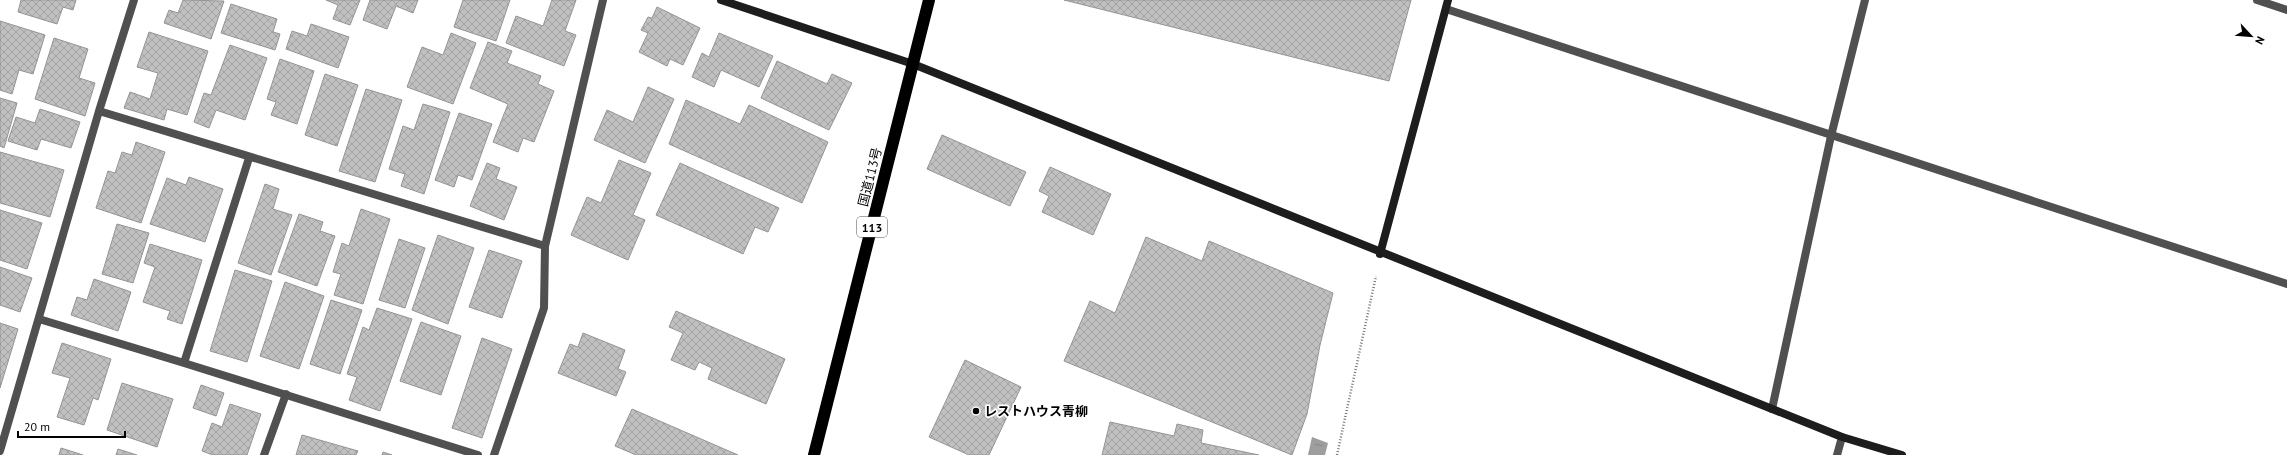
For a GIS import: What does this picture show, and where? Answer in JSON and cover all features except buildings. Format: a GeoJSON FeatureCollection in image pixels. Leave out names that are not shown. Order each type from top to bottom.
{"type":"FeatureCollection","features":[{"type":"Feature","properties":{"kind":"highway","name":"国道113号"},"geometry":{"type":"LineString","coordinates":[[814,455],[930,0]]}},
{"type":"Feature","properties":{"kind":"street"},"geometry":{"type":"LineString","coordinates":[[0,451],[3,428],[39,319],[99,110],[134,0]]}},
{"type":"Feature","properties":{"kind":"street"},"geometry":{"type":"LineString","coordinates":[[494,455],[544,308],[546,246],[603,0]]}},
{"type":"Feature","properties":{"kind":"street"},"geometry":{"type":"LineString","coordinates":[[721,0],[913,64],[1380,254],[1842,437],[1902,455]]}},
{"type":"Feature","properties":{"kind":"street"},"geometry":{"type":"LineString","coordinates":[[1380,254],[1448,0]]}},
{"type":"Feature","properties":{"kind":"street"},"geometry":{"type":"LineString","coordinates":[[1772,408],[1831,136],[1865,0]]}},
{"type":"Feature","properties":{"kind":"street"},"geometry":{"type":"LineString","coordinates":[[2257,0],[2287,10]]}},
{"type":"Feature","properties":{"kind":"street"},"geometry":{"type":"LineString","coordinates":[[1446,9],[2287,284]]}},
{"type":"Feature","properties":{"kind":"street"},"geometry":{"type":"LineString","coordinates":[[99,110],[249,158],[546,246]]}},
{"type":"Feature","properties":{"kind":"street"},"geometry":{"type":"LineString","coordinates":[[184,363],[249,158]]}},
{"type":"Feature","properties":{"kind":"street"},"geometry":{"type":"LineString","coordinates":[[39,319],[286,394],[478,455]]}},
{"type":"Feature","properties":{"kind":"street"},"geometry":{"type":"LineString","coordinates":[[264,455],[286,394]]}},
{"type":"Feature","properties":{"kind":"street"},"geometry":{"type":"LineString","coordinates":[[1837,455],[1842,437]]}},
{"type":"Feature","properties":{"kind":"path"},"geometry":{"type":"LineString","coordinates":[[1337,455],[1380,254]]}},
{"type":"Feature","properties":{"kind":"water"},"geometry":{"type":"Polygon","coordinates":[[[1312,437],[1328,443],[1325,455],[1308,455],[1312,437]]]}},
{"type":"Feature","properties":{"kind":"place","name":"レストハウス青柳"},"geometry":{"type":"Point","coordinates":[976,411]}}]}
